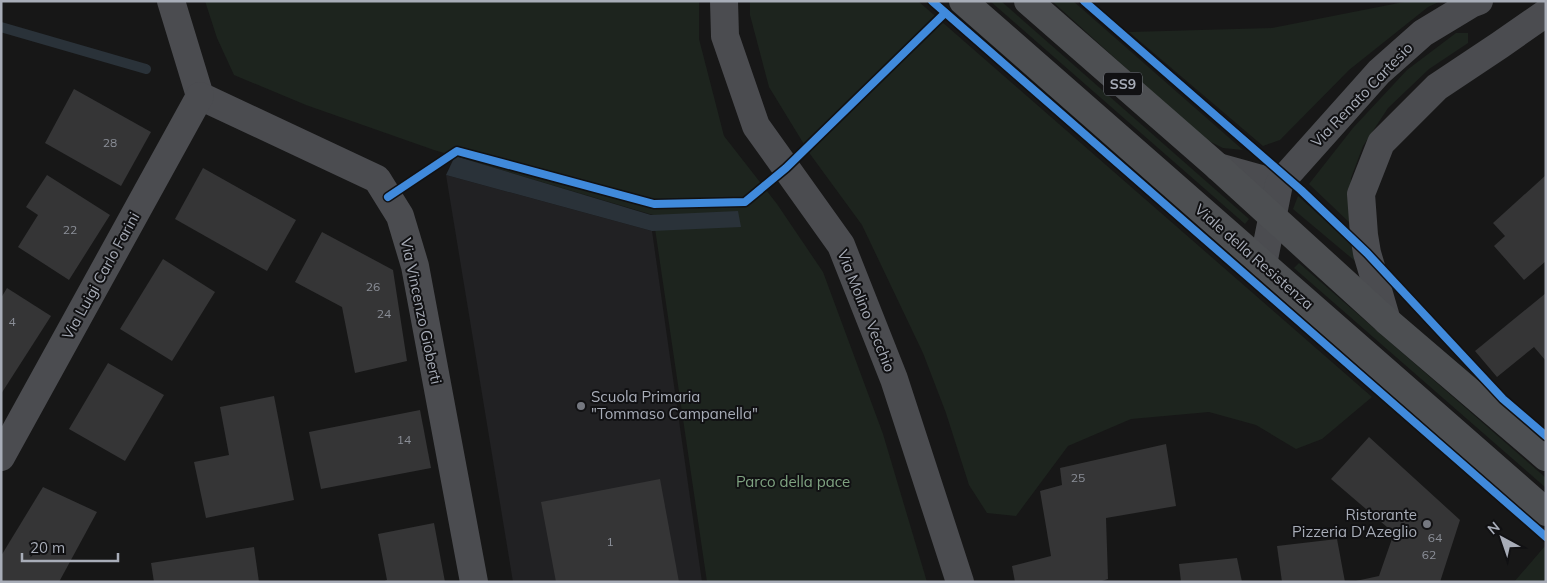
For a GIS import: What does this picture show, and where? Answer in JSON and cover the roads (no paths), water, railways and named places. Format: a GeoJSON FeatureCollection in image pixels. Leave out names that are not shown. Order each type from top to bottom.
{"type":"FeatureCollection","features":[{"type":"Feature","properties":{"kind":"main road","name":"Viale della Resistenza"},"geometry":{"type":"LineString","coordinates":[[963,1],[1546,512]]}},
{"type":"Feature","properties":{"kind":"main road","name":"SS9"},"geometry":{"type":"LineString","coordinates":[[1028,1],[1218,167],[1387,321],[1546,457]]}},
{"type":"Feature","properties":{"kind":"street"},"geometry":{"type":"LineString","coordinates":[[171,1],[200,96]]}},
{"type":"Feature","properties":{"kind":"street","name":"Via Molino Vecchio"},"geometry":{"type":"LineString","coordinates":[[724,1],[725,36],[756,126],[841,245],[894,379],[960,582]]}},
{"type":"Feature","properties":{"kind":"street","name":"Via Renato Cartesio"},"geometry":{"type":"LineString","coordinates":[[1263,264],[1279,184],[1379,72],[1422,32],[1479,1]]}},
{"type":"Feature","properties":{"kind":"street"},"geometry":{"type":"LineString","coordinates":[[1387,321],[1367,253],[1361,194],[1381,143],[1437,87],[1546,12]]}},
{"type":"Feature","properties":{"kind":"street","name":"Via Luigi Carlo Farini"},"geometry":{"type":"LineString","coordinates":[[1,457],[200,96]]}},
{"type":"Feature","properties":{"kind":"street","name":"Via Vincenzo Gioberti"},"geometry":{"type":"LineString","coordinates":[[200,96],[376,179],[400,216],[415,266],[474,582]]}},
{"type":"Feature","properties":{"kind":"street"},"geometry":{"type":"LineString","coordinates":[[1218,167],[1279,184]]}},
{"type":"Feature","properties":{"kind":"waterway"},"geometry":{"type":"LineString","coordinates":[[1,27],[146,69]]}},
{"type":"Feature","properties":{"kind":"place","name":"Scuola Primaria \"Tommaso Campanella\""},"geometry":{"type":"Point","coordinates":[581,406]}},
{"type":"Feature","properties":{"kind":"place","name":"Ristorante Pizzeria D'Azeglio"},"geometry":{"type":"Point","coordinates":[1427,524]}},
{"type":"Feature","properties":{"kind":"park label","name":"Parco della pace"},"geometry":{"type":"Point","coordinates":[793,482]}}]}
